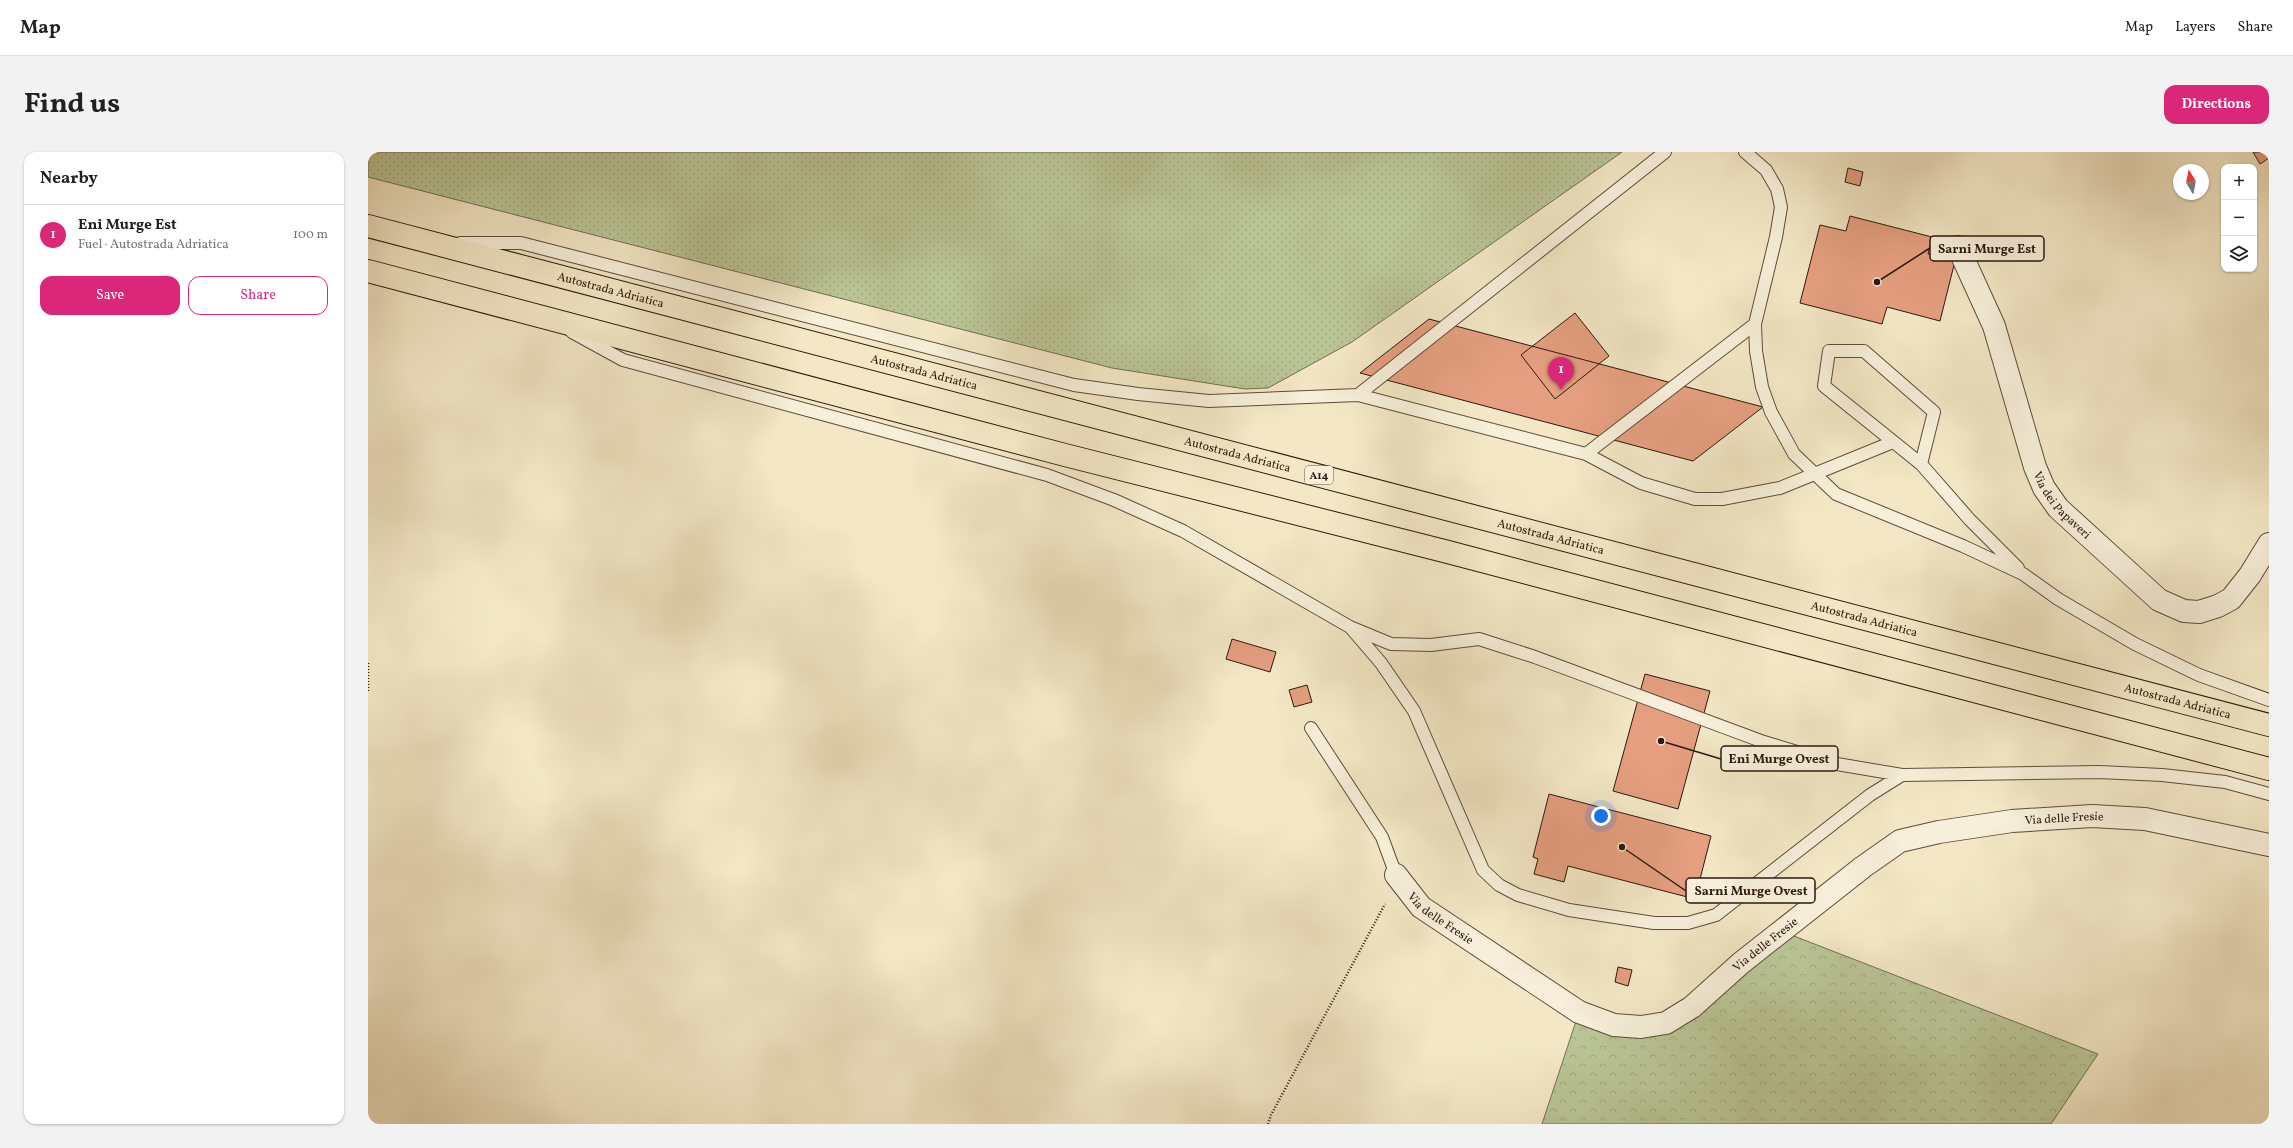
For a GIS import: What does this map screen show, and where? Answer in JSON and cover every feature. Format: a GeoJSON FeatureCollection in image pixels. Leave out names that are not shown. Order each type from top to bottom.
{"type":"FeatureCollection","features":[{"type":"Feature","properties":{"kind":"highway","name":"Autostrada Adriatica"},"geometry":{"type":"LineString","coordinates":[[368,226],[2269,725]]}},
{"type":"Feature","properties":{"kind":"highway"},"geometry":{"type":"LineString","coordinates":[[368,271],[1073,457],[1456,554],[2269,769]]}},
{"type":"Feature","properties":{"kind":"street","name":"Via dei Papaveri"},"geometry":{"type":"LineString","coordinates":[[1958,247],[1994,326],[2035,467],[2044,488],[2058,508],[2159,600],[2184,611],[2199,612],[2218,606],[2231,599],[2250,575],[2269,544]]}},
{"type":"Feature","properties":{"kind":"street","name":"Via delle Fresie"},"geometry":{"type":"LineString","coordinates":[[1396,875],[1421,907],[1578,1012],[1614,1026],[1641,1027],[1666,1023],[1692,1007],[1741,963],[1863,866],[1900,841],[1939,832],[2012,821],[2092,816],[2145,819],[2269,845]]}},
{"type":"Feature","properties":{"kind":"lane"},"geometry":{"type":"LineString","coordinates":[[1358,395],[1665,152]]}},
{"type":"Feature","properties":{"kind":"lane"},"geometry":{"type":"LineString","coordinates":[[1745,152],[1766,170],[1777,189],[1781,207],[1776,237],[1755,324],[1756,351],[1762,387],[1771,412],[1794,454],[1813,474],[1836,494],[1963,546],[2023,574]]}},
{"type":"Feature","properties":{"kind":"lane"},"geometry":{"type":"LineString","coordinates":[[432,243],[522,243],[1074,384],[1138,394],[1210,401],[1358,395],[1586,454],[1641,483],[1695,499],[1722,499],[1780,488],[1893,442]]}},
{"type":"Feature","properties":{"kind":"lane"},"geometry":{"type":"LineString","coordinates":[[550,320],[623,360],[1047,475],[1114,500],[1183,531],[1350,627],[1391,644],[1431,645],[1479,639],[1534,657],[1764,742],[1837,764],[1902,775],[2099,772],[2162,775],[2225,782],[2269,794]]}},
{"type":"Feature","properties":{"kind":"lane"},"geometry":{"type":"LineString","coordinates":[[1586,454],[1755,324]]}},
{"type":"Feature","properties":{"kind":"lane"},"geometry":{"type":"LineString","coordinates":[[1921,464],[1934,412],[1864,351],[1829,351],[1824,386],[1921,464],[1970,520],[2023,574],[2058,599],[2135,644],[2199,675],[2269,700]]}},
{"type":"Feature","properties":{"kind":"lane"},"geometry":{"type":"LineString","coordinates":[[1350,627],[1381,663],[1414,711],[1483,870],[1499,885],[1518,895],[1569,910],[1654,922],[1688,923],[1716,915],[1870,795],[1902,775]]}},
{"type":"Feature","properties":{"kind":"lane"},"geometry":{"type":"LineString","coordinates":[[1311,728],[1382,837],[1396,875]]}},
{"type":"Feature","properties":{"kind":"path"},"geometry":{"type":"LineString","coordinates":[[368,663],[368,692]]}},
{"type":"Feature","properties":{"kind":"path"},"geometry":{"type":"LineString","coordinates":[[1268,1124],[1271,1115],[1384,906],[1396,875]]}},
{"type":"Feature","properties":{"kind":"green space"},"geometry":{"type":"Polygon","coordinates":[[[368,152],[1622,152],[1352,342],[1268,388],[1245,389],[1112,368],[368,177],[368,152]]]}},
{"type":"Feature","properties":{"kind":"green space"},"geometry":{"type":"Polygon","coordinates":[[[1781,931],[2098,1054],[2051,1124],[1542,1124],[1579,1012],[1666,1023],[1781,931]]]}},
{"type":"Feature","properties":{"kind":"building"},"geometry":{"type":"Polygon","coordinates":[[[2253,152],[2269,152],[2269,158],[2260,164],[2253,152]]]}},
{"type":"Feature","properties":{"kind":"building"},"geometry":{"type":"Polygon","coordinates":[[[1848,168],[1863,172],[1860,186],[1845,182],[1848,168]]]}},
{"type":"Feature","properties":{"kind":"building"},"geometry":{"type":"Polygon","coordinates":[[[1850,216],[1932,237],[1928,254],[1955,261],[1940,321],[1887,307],[1882,324],[1800,303],[1820,225],[1846,231],[1850,216]]]}},
{"type":"Feature","properties":{"kind":"building"},"geometry":{"type":"Polygon","coordinates":[[[1575,313],[1609,356],[1555,399],[1521,355],[1575,313]]]}},
{"type":"Feature","properties":{"kind":"building"},"geometry":{"type":"Polygon","coordinates":[[[1429,319],[1763,407],[1693,461],[1360,373],[1429,319]]]}},
{"type":"Feature","properties":{"kind":"building"},"geometry":{"type":"Polygon","coordinates":[[[1232,639],[1276,652],[1270,672],[1226,659],[1232,639]]]}},
{"type":"Feature","properties":{"kind":"building"},"geometry":{"type":"Polygon","coordinates":[[[1645,674],[1710,691],[1678,809],[1613,791],[1645,674]]]}},
{"type":"Feature","properties":{"kind":"building"},"geometry":{"type":"Polygon","coordinates":[[[1307,685],[1312,702],[1294,707],[1289,690],[1307,685]]]}},
{"type":"Feature","properties":{"kind":"building"},"geometry":{"type":"Polygon","coordinates":[[[1549,794],[1711,836],[1695,899],[1568,866],[1564,882],[1534,874],[1538,859],[1533,857],[1549,794]]]}},
{"type":"Feature","properties":{"kind":"building"},"geometry":{"type":"Polygon","coordinates":[[[1618,967],[1632,970],[1628,986],[1615,982],[1618,967]]]}},
{"type":"Feature","properties":{"kind":"place","name":"Sarni Murge Est"},"geometry":{"type":"Point","coordinates":[1877,282]}},
{"type":"Feature","properties":{"kind":"place","name":"Eni Murge Est"},"geometry":{"type":"Point","coordinates":[1561,390]}},
{"type":"Feature","properties":{"kind":"place","name":"Eni Murge Ovest"},"geometry":{"type":"Point","coordinates":[1661,741]}},
{"type":"Feature","properties":{"kind":"place","name":"Sarni Murge Ovest"},"geometry":{"type":"Point","coordinates":[1622,847]}}]}
